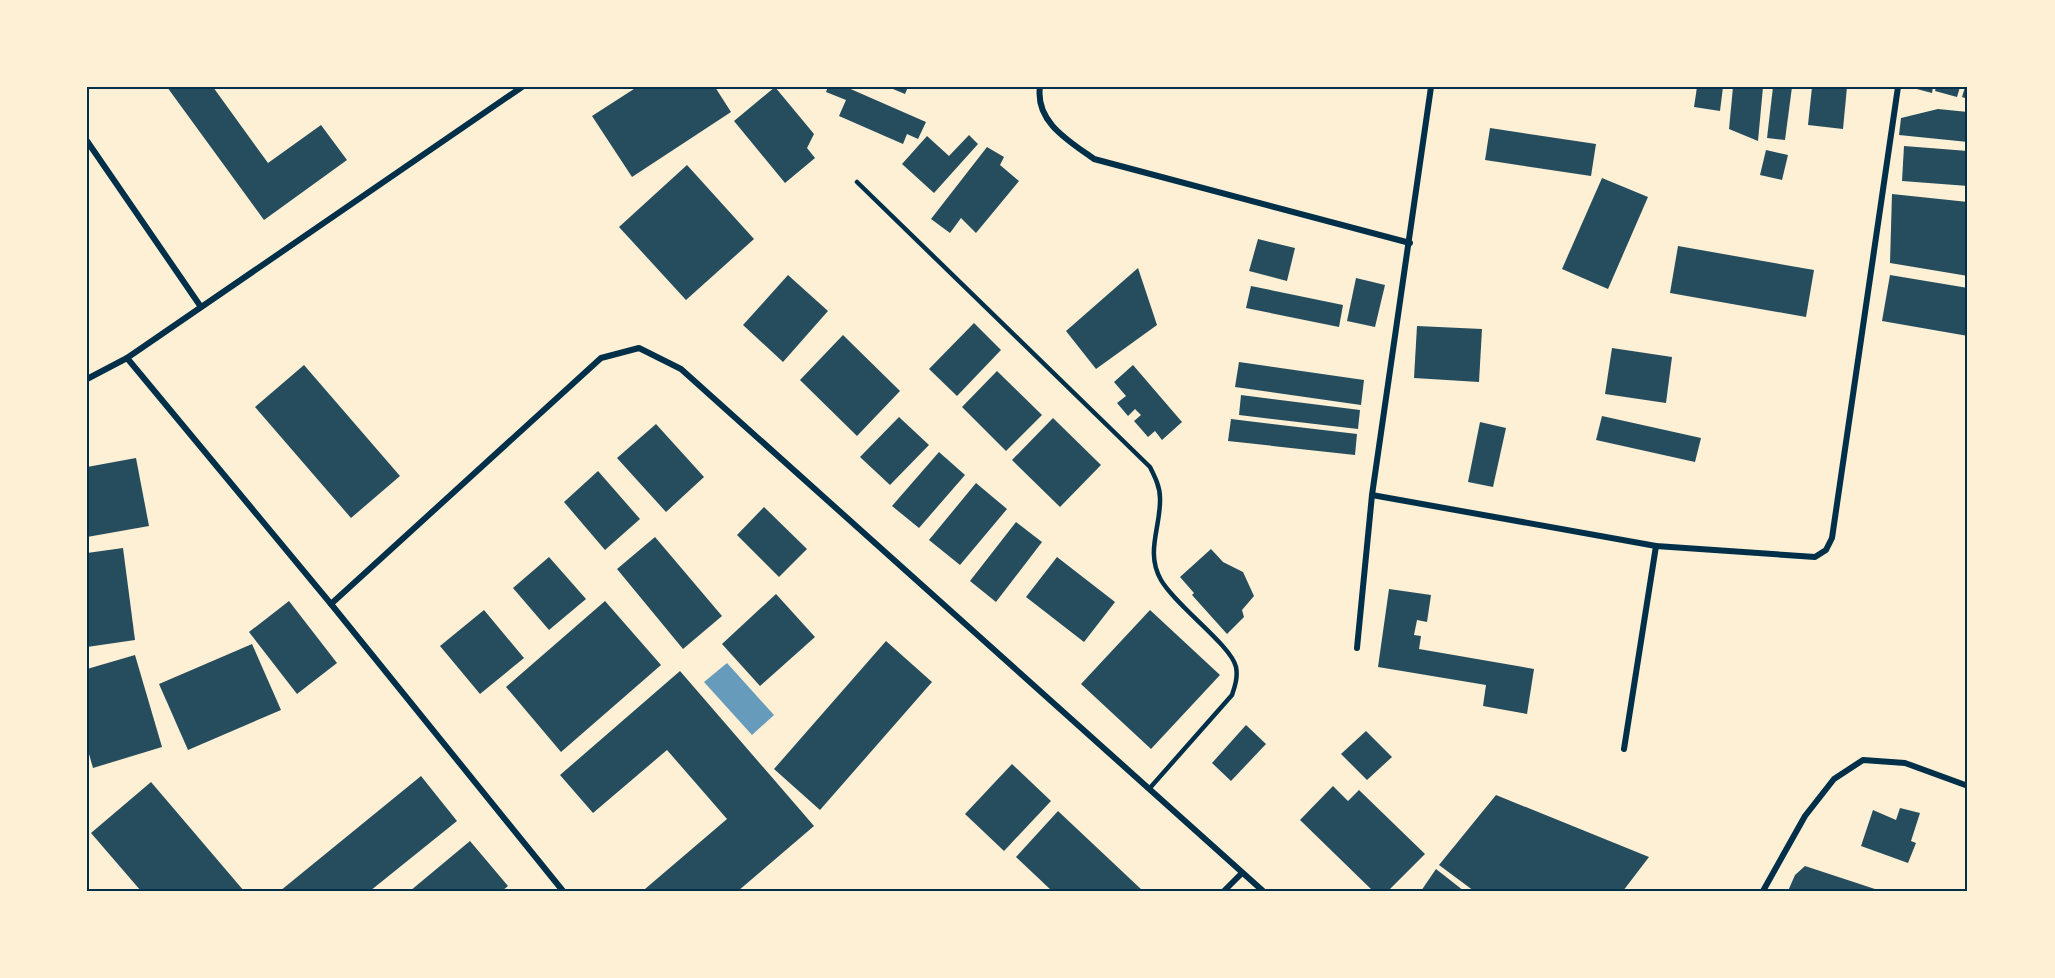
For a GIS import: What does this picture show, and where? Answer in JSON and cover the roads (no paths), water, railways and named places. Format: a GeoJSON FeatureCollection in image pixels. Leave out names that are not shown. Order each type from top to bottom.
{"type":"FeatureCollection","features":[{"type":"Feature","properties":{"kind":"street"},"geometry":{"type":"LineString","coordinates":[[87,379],[127,358],[522,87]]}},
{"type":"Feature","properties":{"kind":"street"},"geometry":{"type":"LineString","coordinates":[[1040,87],[1038,100],[1055,131],[1094,159],[1410,243]]}},
{"type":"Feature","properties":{"kind":"street"},"geometry":{"type":"LineString","coordinates":[[1357,648],[1372,495],[1431,87]]}},
{"type":"Feature","properties":{"kind":"street"},"geometry":{"type":"LineString","coordinates":[[1372,495],[1656,546],[1815,556],[1826,550],[1832,538],[1898,87]]}},
{"type":"Feature","properties":{"kind":"street"},"geometry":{"type":"LineString","coordinates":[[87,141],[201,308]]}},
{"type":"Feature","properties":{"kind":"street"},"geometry":{"type":"LineString","coordinates":[[331,604],[601,358],[639,348],[681,369],[1263,891]]}},
{"type":"Feature","properties":{"kind":"street"},"geometry":{"type":"LineString","coordinates":[[127,358],[331,604],[563,891]]}},
{"type":"Feature","properties":{"kind":"street"},"geometry":{"type":"LineString","coordinates":[[1623,749],[1656,546]]}},
{"type":"Feature","properties":{"kind":"street"},"geometry":{"type":"LineString","coordinates":[[1763,891],[1805,816],[1834,778],[1863,760],[1905,763],[1968,786]]}},
{"type":"Feature","properties":{"kind":"street"},"geometry":{"type":"LineString","coordinates":[[1224,891],[1242,873]]}},
{"type":"Feature","properties":{"kind":"lane"},"geometry":{"type":"LineString","coordinates":[[857,182],[1150,467],[1160,498],[1152,552],[1160,578],[1174,599],[1230,654],[1236,667],[1236,681],[1232,694],[1149,789]]}},
{"type":"Feature","properties":{"kind":"water"},"geometry":{"type":"Polygon","coordinates":[[[727,663],[774,715],[752,735],[704,682],[727,663]]]}}]}
